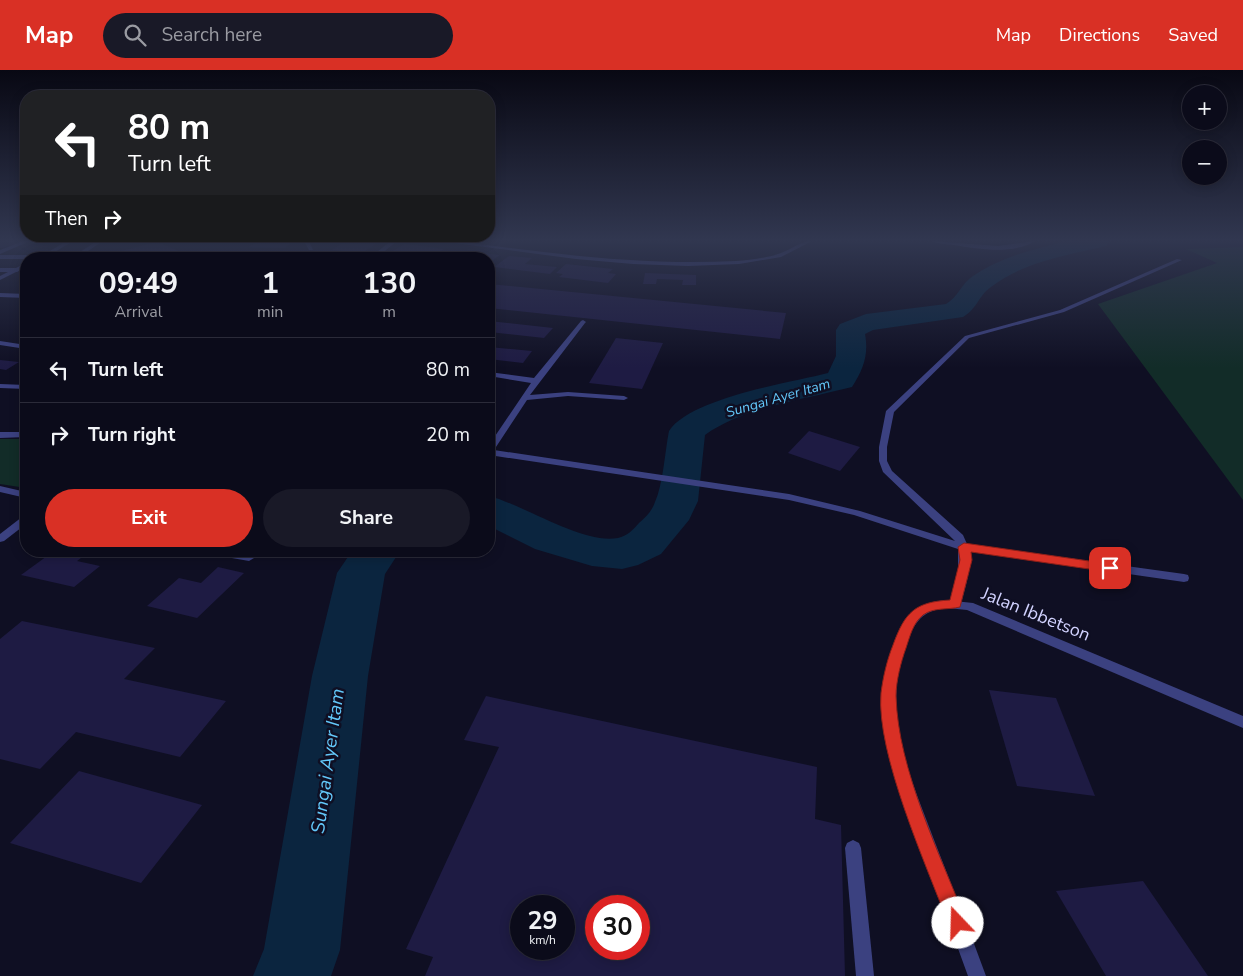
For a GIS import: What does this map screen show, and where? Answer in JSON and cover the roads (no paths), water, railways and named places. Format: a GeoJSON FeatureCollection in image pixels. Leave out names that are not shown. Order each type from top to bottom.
{"type":"FeatureCollection","features":[{"type":"Feature","properties":{"kind":"street"},"geometry":{"type":"LineString","coordinates":[[955,604],[966,560],[964,547],[959,537],[888,472],[883,461],[883,447],[890,411],[894,405],[971,335],[992,332],[1062,311],[1126,283]]}},
{"type":"Feature","properties":{"kind":"street"},"geometry":{"type":"LineString","coordinates":[[0,295],[20,296]]}},
{"type":"Feature","properties":{"kind":"street"},"geometry":{"type":"LineString","coordinates":[[495,442],[536,380],[583,322]]}},
{"type":"Feature","properties":{"kind":"street"},"geometry":{"type":"LineString","coordinates":[[0,344],[20,346]]}},
{"type":"Feature","properties":{"kind":"street"},"geometry":{"type":"LineString","coordinates":[[495,375],[536,380]]}},
{"type":"Feature","properties":{"kind":"street"},"geometry":{"type":"LineString","coordinates":[[0,386],[20,387]]}},
{"type":"Feature","properties":{"kind":"street"},"geometry":{"type":"LineString","coordinates":[[524,398],[568,394],[624,398]]}},
{"type":"Feature","properties":{"kind":"street"},"geometry":{"type":"LineString","coordinates":[[0,435],[20,435]]}},
{"type":"Feature","properties":{"kind":"street"},"geometry":{"type":"LineString","coordinates":[[495,452],[822,504],[964,547],[1184,578]]}},
{"type":"Feature","properties":{"kind":"street"},"geometry":{"type":"LineString","coordinates":[[0,489],[20,494]]}},
{"type":"Feature","properties":{"kind":"street"},"geometry":{"type":"LineString","coordinates":[[0,538],[20,523]]}},
{"type":"Feature","properties":{"kind":"street"},"geometry":{"type":"LineString","coordinates":[[243,557],[249,558]]}},
{"type":"Feature","properties":{"kind":"street","name":"Jalan Ibbetson"},"geometry":{"type":"LineString","coordinates":[[977,976],[911,800],[893,744],[889,694],[895,658],[909,622],[919,611],[931,605],[955,604],[969,606],[1243,722]]}},
{"type":"Feature","properties":{"kind":"street"},"geometry":{"type":"LineString","coordinates":[[854,848],[865,976]]}},
{"type":"Feature","properties":{"kind":"waterway","name":"Sungai Ayer Itam"},"geometry":{"type":"LineString","coordinates":[[495,512],[551,539],[592,551],[622,554],[645,544],[667,520],[677,501],[687,431],[699,422],[737,407],[840,380],[851,356],[850,330],[866,322],[953,311],[964,305],[979,283]]}},
{"type":"Feature","properties":{"kind":"waterway","name":"Sungai Ayer Itam"},"geometry":{"type":"LineString","coordinates":[[292,976],[302,950],[340,676],[361,573],[373,557]]}}]}
